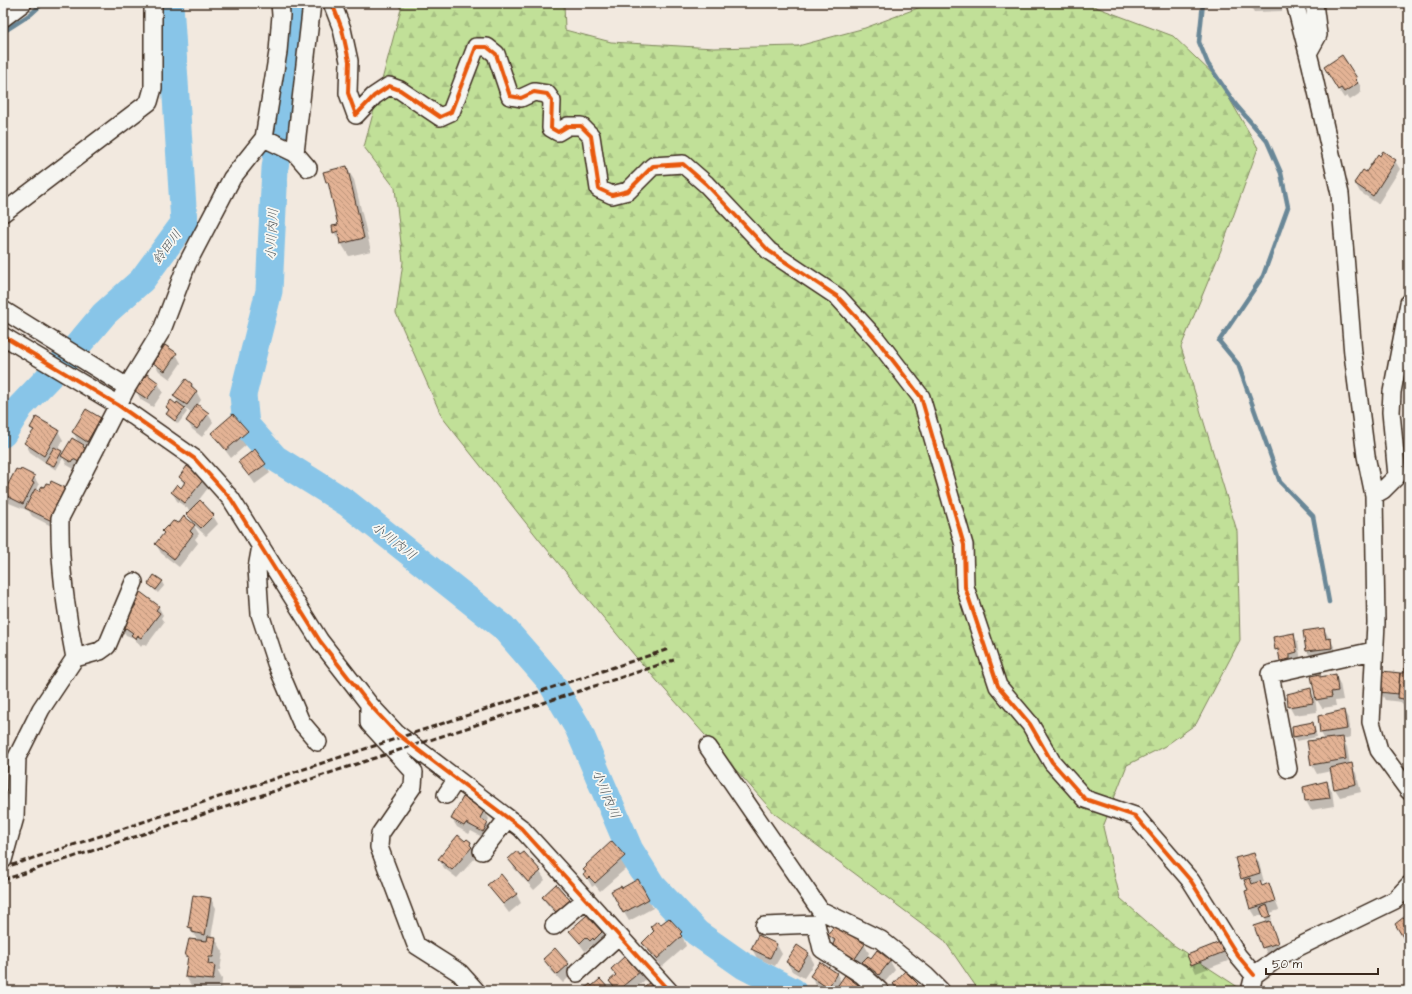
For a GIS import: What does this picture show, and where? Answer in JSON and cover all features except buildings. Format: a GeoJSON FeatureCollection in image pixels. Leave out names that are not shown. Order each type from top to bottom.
{"type":"FeatureCollection","features":[{"type":"Feature","properties":{"kind":"street"},"geometry":{"type":"LineString","coordinates":[[3,18],[23,3]]}},
{"type":"Feature","properties":{"kind":"street"},"geometry":{"type":"LineString","coordinates":[[3,213],[149,102],[153,88],[153,3]]}},
{"type":"Feature","properties":{"kind":"street"},"geometry":{"type":"LineString","coordinates":[[75,658],[65,606],[60,540],[60,518],[127,387],[162,330],[187,264],[232,178],[266,139],[278,52],[281,15],[280,3]]}},
{"type":"Feature","properties":{"kind":"street"},"geometry":{"type":"LineString","coordinates":[[295,153],[312,3]]}},
{"type":"Feature","properties":{"kind":"street"},"geometry":{"type":"LineString","coordinates":[[332,3],[342,29],[349,62],[348,93],[356,114],[374,96],[389,86],[400,90],[440,117],[451,112],[476,47],[487,47],[496,54],[510,96],[521,98],[534,92],[547,94],[552,101],[551,128],[558,132],[568,126],[581,126],[591,136],[599,189],[612,195],[628,190],[653,166],[683,164],[706,184],[769,251],[838,297],[877,340],[921,397],[964,545],[965,587],[998,686],[1030,724],[1052,762],[1085,799],[1135,816],[1191,881],[1238,956],[1252,983],[1284,954],[1395,900],[1409,885]]}},
{"type":"Feature","properties":{"kind":"street"},"geometry":{"type":"LineString","coordinates":[[1295,3],[1340,194],[1353,354],[1366,456],[1374,495],[1376,623],[1373,651],[1371,722],[1379,750],[1409,790]]}},
{"type":"Feature","properties":{"kind":"street"},"geometry":{"type":"LineString","coordinates":[[1308,53],[1318,36],[1314,3]]}},
{"type":"Feature","properties":{"kind":"street"},"geometry":{"type":"LineString","coordinates":[[266,139],[295,153],[308,168]]}},
{"type":"Feature","properties":{"kind":"street"},"geometry":{"type":"LineString","coordinates":[[3,310],[127,387]]}},
{"type":"Feature","properties":{"kind":"street"},"geometry":{"type":"LineString","coordinates":[[1374,495],[1384,490],[1397,476],[1391,405],[1408,311]]}},
{"type":"Feature","properties":{"kind":"street"},"geometry":{"type":"LineString","coordinates":[[3,336],[101,394],[195,459],[231,499],[320,641],[369,704],[396,733],[520,828],[669,991]]}},
{"type":"Feature","properties":{"kind":"street"},"geometry":{"type":"LineString","coordinates":[[261,546],[258,568],[260,614],[276,663],[301,722],[318,742]]}},
{"type":"Feature","properties":{"kind":"street"},"geometry":{"type":"LineString","coordinates":[[3,860],[15,817],[17,757],[41,709],[75,658],[100,651],[107,646],[134,582]]}},
{"type":"Feature","properties":{"kind":"street"},"geometry":{"type":"LineString","coordinates":[[1288,769],[1270,674],[1373,651]]}},
{"type":"Feature","properties":{"kind":"street"},"geometry":{"type":"LineString","coordinates":[[369,704],[369,723],[414,772],[413,786],[380,834],[379,847],[416,944],[460,973],[476,991]]}},
{"type":"Feature","properties":{"kind":"street"},"geometry":{"type":"LineString","coordinates":[[708,746],[818,917],[822,949],[861,974],[880,991]]}},
{"type":"Feature","properties":{"kind":"street"},"geometry":{"type":"LineString","coordinates":[[446,795],[456,780]]}},
{"type":"Feature","properties":{"kind":"street"},"geometry":{"type":"LineString","coordinates":[[482,851],[508,818]]}},
{"type":"Feature","properties":{"kind":"street"},"geometry":{"type":"LineString","coordinates":[[554,926],[586,899]]}},
{"type":"Feature","properties":{"kind":"street"},"geometry":{"type":"LineString","coordinates":[[764,926],[818,917],[881,940],[926,976],[941,991]]}},
{"type":"Feature","properties":{"kind":"street"},"geometry":{"type":"LineString","coordinates":[[577,972],[618,936]]}},
{"type":"Feature","properties":{"kind":"green space"},"geometry":{"type":"Polygon","coordinates":[[[397,3],[564,3],[565,30],[611,42],[714,48],[798,46],[865,28],[931,3],[1085,3],[1173,36],[1218,79],[1258,148],[1221,250],[1181,347],[1237,531],[1240,640],[1196,724],[1165,746],[1127,765],[1103,827],[1120,898],[1172,944],[1244,991],[979,991],[944,940],[775,814],[635,656],[541,542],[442,417],[396,313],[403,262],[395,188],[364,147],[401,9],[397,3]]]}},
{"type":"Feature","properties":{"kind":"waterway"},"geometry":{"type":"LineString","coordinates":[[3,32],[31,14],[43,3]]}},
{"type":"Feature","properties":{"kind":"waterway","name":"鈴田川"},"geometry":{"type":"LineString","coordinates":[[3,434],[20,407],[67,358],[104,314],[142,280],[184,223],[170,3]]}},
{"type":"Feature","properties":{"kind":"waterway","name":"小川内川"},"geometry":{"type":"LineString","coordinates":[[296,3],[295,21],[275,168],[269,291],[243,395],[246,425],[275,458],[347,503],[503,627],[550,681],[578,728],[630,850],[652,885],[697,933],[744,966],[793,991]]}},
{"type":"Feature","properties":{"kind":"waterway"},"geometry":{"type":"LineString","coordinates":[[1203,3],[1199,42],[1208,64],[1236,105],[1267,141],[1281,173],[1288,207],[1263,276],[1219,341],[1238,364],[1280,482],[1313,516],[1329,602]]}},
{"type":"Feature","properties":{"kind":"railway"},"geometry":{"type":"LineString","coordinates":[[3,868],[669,649]]}},
{"type":"Feature","properties":{"kind":"railway"},"geometry":{"type":"LineString","coordinates":[[3,880],[674,660]]}},
{"type":"Feature","properties":{"kind":"cycle path"},"geometry":{"type":"LineString","coordinates":[[332,3],[342,29],[349,61],[348,93],[356,115],[374,96],[389,86],[400,90],[440,117],[451,112],[476,47],[487,47],[496,54],[510,96],[521,98],[534,92],[547,94],[552,101],[551,128],[558,132],[568,126],[581,126],[591,136],[599,189],[612,195],[628,191],[653,166],[683,164],[706,184],[769,251],[838,297],[877,340],[921,397],[964,545],[965,587],[998,686],[1030,724],[1052,762],[1085,799],[1135,816],[1191,881],[1238,956],[1254,975]]}},
{"type":"Feature","properties":{"kind":"cycle path"},"geometry":{"type":"LineString","coordinates":[[3,336],[118,405],[195,459],[231,499],[320,641],[369,704],[396,733],[521,828],[669,991]]}}]}
